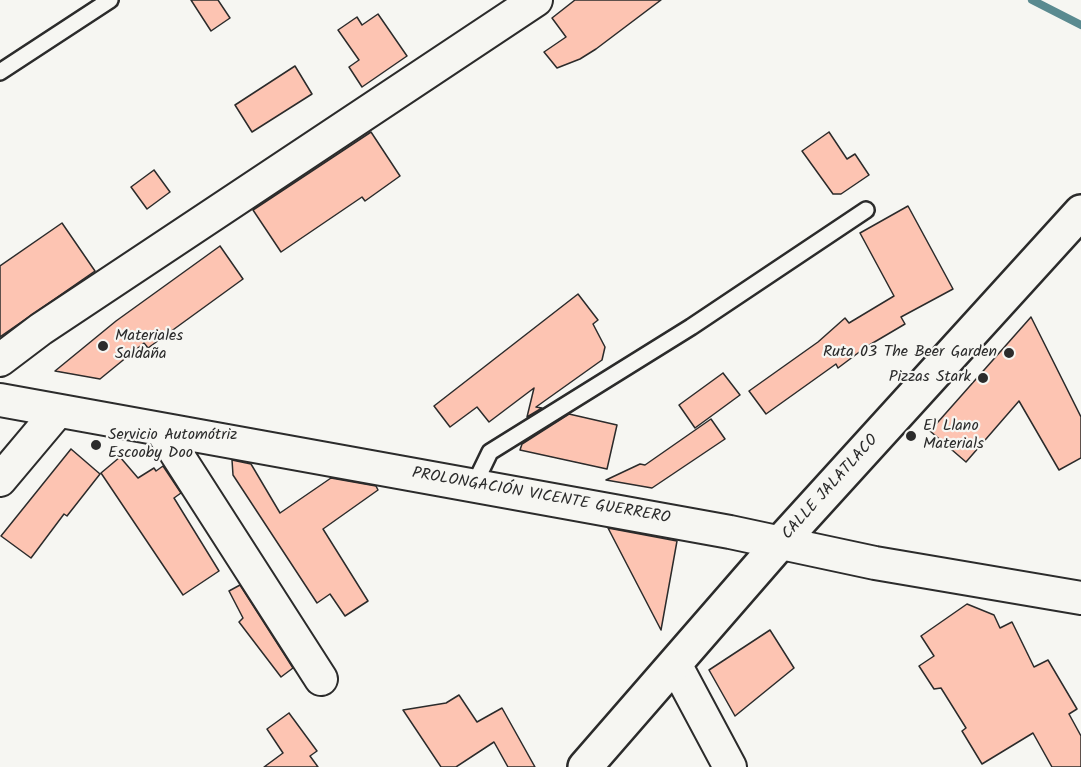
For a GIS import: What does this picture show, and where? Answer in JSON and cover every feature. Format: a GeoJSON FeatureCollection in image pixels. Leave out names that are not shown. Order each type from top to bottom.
{"type":"FeatureCollection","features":[{"type":"Feature","properties":{"kind":"main road","name":"CALLE JALATLACO"},"geometry":{"type":"LineString","coordinates":[[585,767],[779,544],[1081,212]]}},
{"type":"Feature","properties":{"kind":"street"},"geometry":{"type":"LineString","coordinates":[[0,360],[41,329],[536,0]]}},
{"type":"Feature","properties":{"kind":"street","name":"PROLONGACIÓN VICENTE GUERRERO"},"geometry":{"type":"LineString","coordinates":[[0,400],[162,431],[474,484],[730,532],[779,544],[1081,598]]}},
{"type":"Feature","properties":{"kind":"street"},"geometry":{"type":"LineString","coordinates":[[0,480],[58,411]]}},
{"type":"Feature","properties":{"kind":"street"},"geometry":{"type":"LineString","coordinates":[[162,431],[321,679]]}},
{"type":"Feature","properties":{"kind":"street"},"geometry":{"type":"LineString","coordinates":[[675,664],[730,767]]}},
{"type":"Feature","properties":{"kind":"lane"},"geometry":{"type":"LineString","coordinates":[[0,72],[110,0]]}},
{"type":"Feature","properties":{"kind":"lane"},"geometry":{"type":"LineString","coordinates":[[474,484],[490,452],[691,327],[866,210]]}},
{"type":"Feature","properties":{"kind":"building"},"geometry":{"type":"Polygon","coordinates":[[[191,0],[218,0],[230,18],[211,31],[191,0]]]}},
{"type":"Feature","properties":{"kind":"building"},"geometry":{"type":"Polygon","coordinates":[[[575,0],[661,0],[596,49],[580,59],[557,68],[544,52],[566,37],[552,18],[575,0]]]}},
{"type":"Feature","properties":{"kind":"building"},"geometry":{"type":"Polygon","coordinates":[[[378,14],[407,56],[362,87],[349,67],[359,60],[338,30],[357,17],[362,25],[378,14]]]}},
{"type":"Feature","properties":{"kind":"building"},"geometry":{"type":"Polygon","coordinates":[[[295,66],[312,94],[252,132],[235,105],[295,66]]]}},
{"type":"Feature","properties":{"kind":"building"},"geometry":{"type":"Polygon","coordinates":[[[371,132],[400,176],[365,201],[362,197],[281,252],[253,210],[371,132]]]}},
{"type":"Feature","properties":{"kind":"building"},"geometry":{"type":"Polygon","coordinates":[[[829,132],[847,159],[855,154],[869,175],[841,194],[833,194],[802,151],[829,132]]]}},
{"type":"Feature","properties":{"kind":"building"},"geometry":{"type":"Polygon","coordinates":[[[154,170],[170,192],[147,209],[131,187],[154,170]]]}},
{"type":"Feature","properties":{"kind":"building"},"geometry":{"type":"Polygon","coordinates":[[[908,206],[953,289],[901,317],[905,324],[866,347],[838,368],[836,364],[766,414],[749,391],[818,342],[845,318],[849,323],[894,296],[860,233],[908,206]]]}},
{"type":"Feature","properties":{"kind":"building"},"geometry":{"type":"Polygon","coordinates":[[[62,223],[95,271],[0,337],[0,266],[62,223]]]}},
{"type":"Feature","properties":{"kind":"building"},"geometry":{"type":"Polygon","coordinates":[[[220,246],[243,279],[148,348],[144,343],[100,379],[55,371],[116,321],[220,246]]]}},
{"type":"Feature","properties":{"kind":"building"},"geometry":{"type":"Polygon","coordinates":[[[578,294],[598,320],[593,324],[605,347],[602,360],[536,407],[542,408],[527,417],[534,388],[489,422],[477,407],[450,427],[434,406],[578,294]]]}},
{"type":"Feature","properties":{"kind":"building"},"geometry":{"type":"Polygon","coordinates":[[[1031,317],[1081,417],[1081,458],[1059,470],[1019,401],[966,462],[930,431],[1031,317]]]}},
{"type":"Feature","properties":{"kind":"building"},"geometry":{"type":"Polygon","coordinates":[[[723,373],[740,395],[695,428],[679,405],[723,373]]]}},
{"type":"Feature","properties":{"kind":"building"},"geometry":{"type":"Polygon","coordinates":[[[569,414],[617,425],[607,469],[520,450],[522,444],[569,414]]]}},
{"type":"Feature","properties":{"kind":"building"},"geometry":{"type":"Polygon","coordinates":[[[711,419],[725,439],[652,488],[606,480],[640,464],[645,465],[711,419]]]}},
{"type":"Feature","properties":{"kind":"building"},"geometry":{"type":"Polygon","coordinates":[[[71,449],[100,474],[67,516],[64,514],[31,558],[1,536],[71,449]]]}},
{"type":"Feature","properties":{"kind":"building"},"geometry":{"type":"Polygon","coordinates":[[[120,457],[138,478],[154,468],[156,471],[163,466],[181,493],[174,498],[219,571],[183,595],[101,473],[120,457]]]}},
{"type":"Feature","properties":{"kind":"building"},"geometry":{"type":"Polygon","coordinates":[[[232,460],[251,464],[280,513],[331,478],[376,486],[378,490],[323,529],[368,601],[345,616],[330,594],[317,603],[233,475],[232,460]]]}},
{"type":"Feature","properties":{"kind":"building"},"geometry":{"type":"Polygon","coordinates":[[[608,528],[677,541],[661,630],[608,528]]]}},
{"type":"Feature","properties":{"kind":"building"},"geometry":{"type":"Polygon","coordinates":[[[240,585],[293,668],[281,677],[239,622],[243,618],[229,591],[240,585]]]}},
{"type":"Feature","properties":{"kind":"building"},"geometry":{"type":"Polygon","coordinates":[[[967,604],[994,615],[1000,628],[1012,622],[1034,667],[1048,660],[1077,709],[1069,714],[1081,736],[1081,767],[1052,767],[1033,733],[982,764],[962,731],[966,728],[941,688],[934,689],[919,666],[934,656],[921,636],[967,604]]]}},
{"type":"Feature","properties":{"kind":"building"},"geometry":{"type":"Polygon","coordinates":[[[770,630],[794,668],[735,716],[709,670],[770,630]]]}},
{"type":"Feature","properties":{"kind":"building"},"geometry":{"type":"Polygon","coordinates":[[[459,695],[477,722],[502,708],[535,767],[508,767],[494,742],[456,767],[441,767],[403,710],[446,703],[459,695]]]}},
{"type":"Feature","properties":{"kind":"building"},"geometry":{"type":"Polygon","coordinates":[[[289,713],[317,751],[310,756],[318,767],[264,767],[283,753],[267,729],[289,713]]]}},
{"type":"Feature","properties":{"kind":"waterway"},"geometry":{"type":"LineString","coordinates":[[1032,0],[1081,25]]}},
{"type":"Feature","properties":{"kind":"place","name":"Materiales Saldaña"},"geometry":{"type":"Point","coordinates":[103,346]}},
{"type":"Feature","properties":{"kind":"place","name":"Ruta 03 The Beer Garden"},"geometry":{"type":"Point","coordinates":[1009,353]}},
{"type":"Feature","properties":{"kind":"place","name":"Pizzas Stark"},"geometry":{"type":"Point","coordinates":[983,378]}},
{"type":"Feature","properties":{"kind":"place","name":"El Llano Materials"},"geometry":{"type":"Point","coordinates":[911,436]}},
{"type":"Feature","properties":{"kind":"place","name":"Servicio Automótriz Escooby Doo"},"geometry":{"type":"Point","coordinates":[96,445]}}]}
